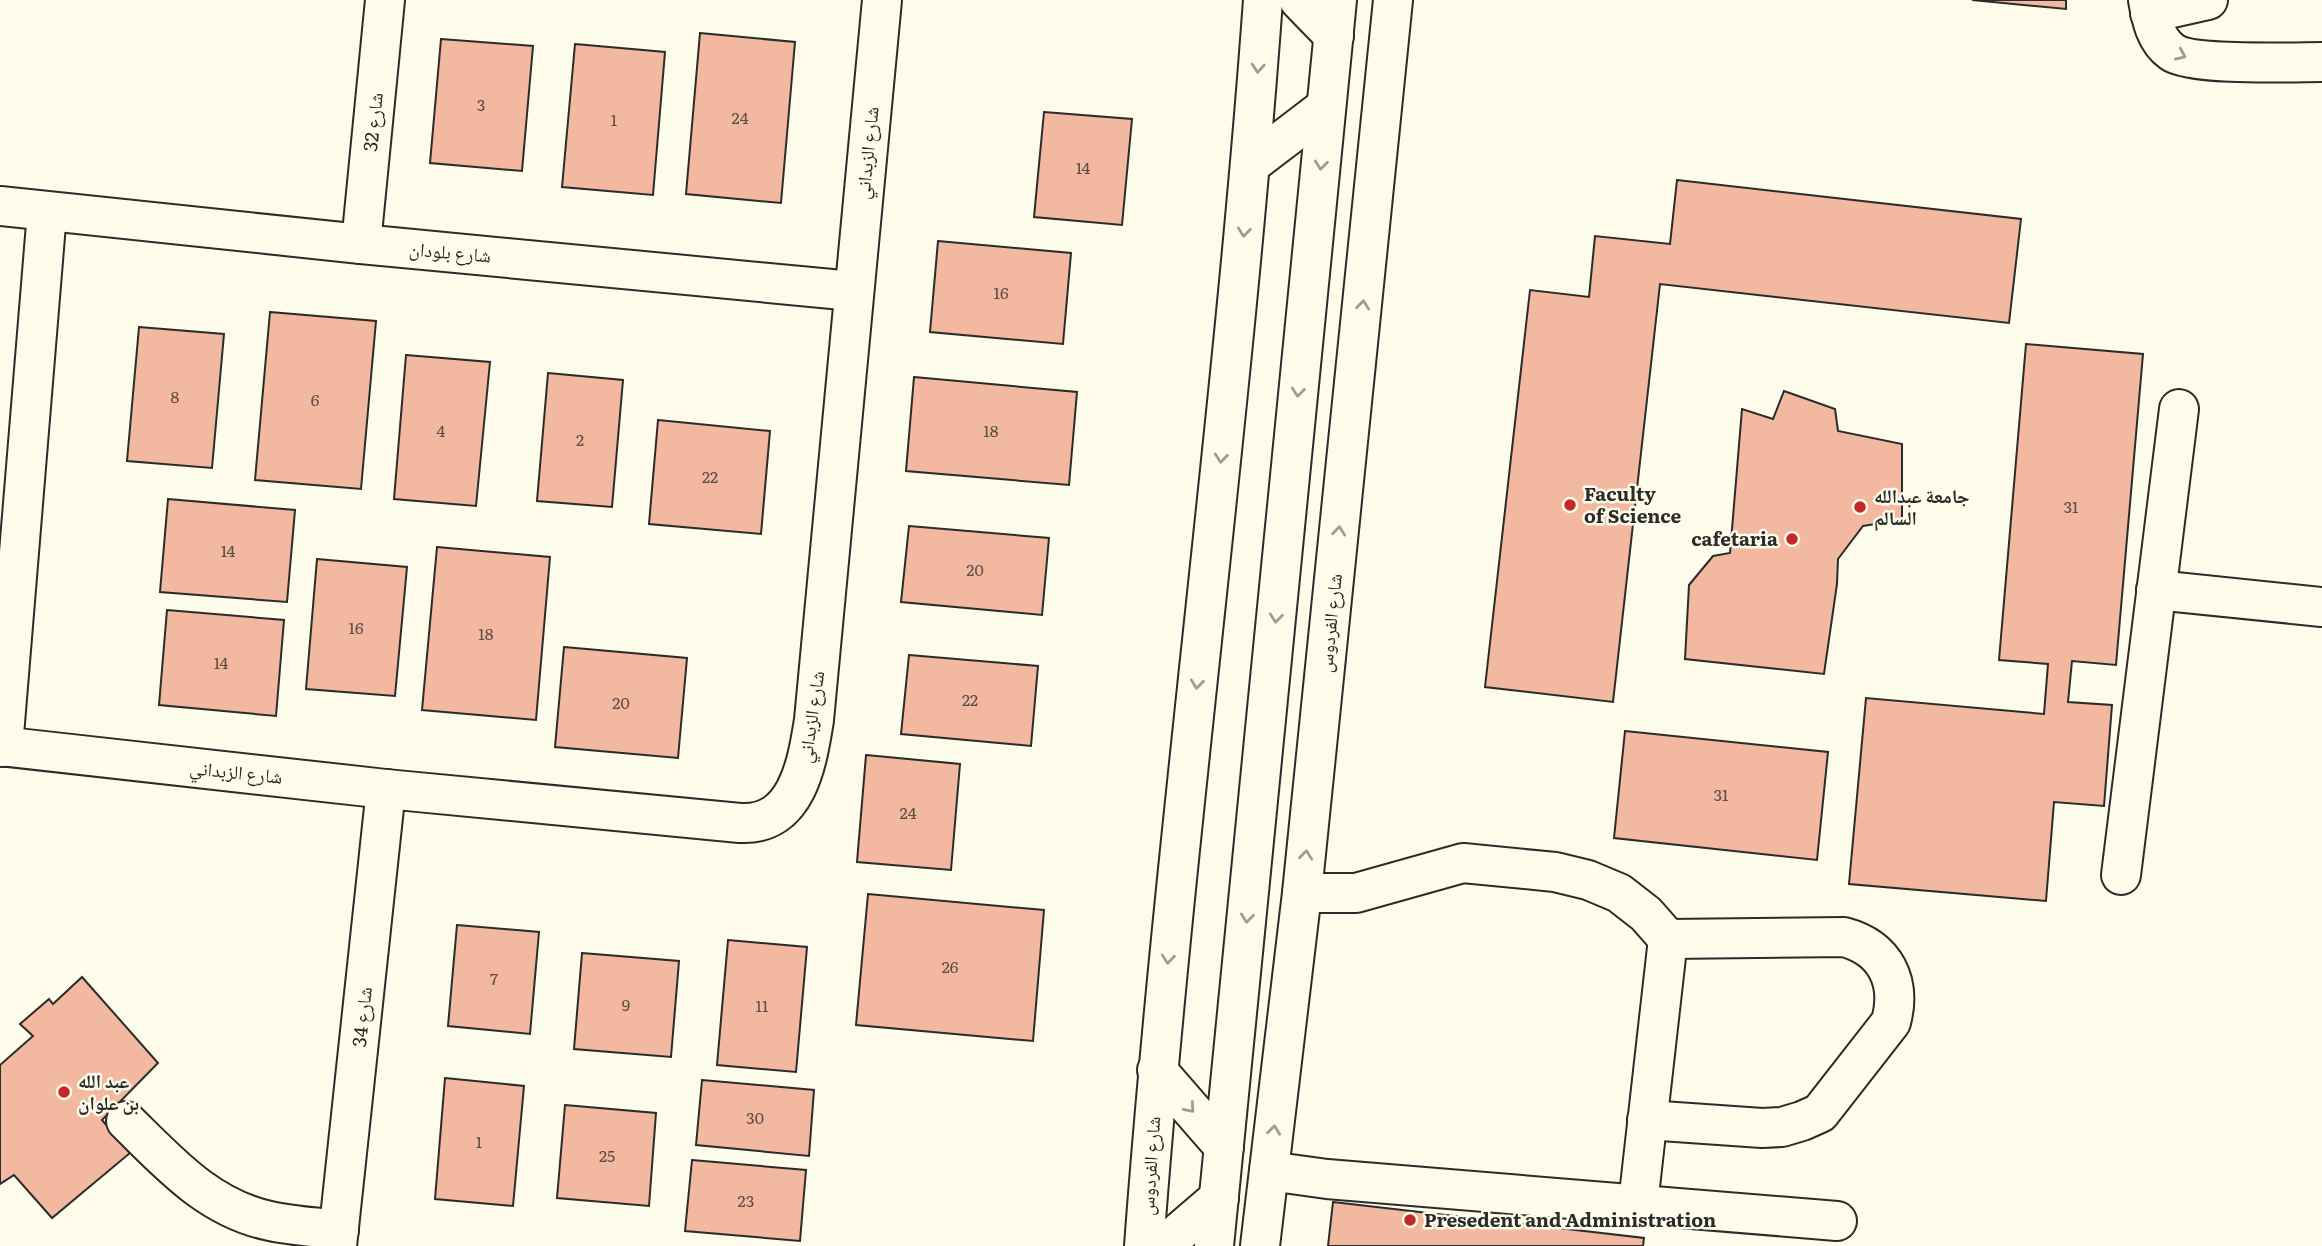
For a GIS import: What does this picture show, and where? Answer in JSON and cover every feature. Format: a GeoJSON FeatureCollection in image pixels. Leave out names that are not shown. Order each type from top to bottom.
{"type":"FeatureCollection","features":[{"type":"Feature","properties":{"kind":"street","name":"شارع 32"},"geometry":{"type":"LineString","coordinates":[[361,244],[385,0]]}},
{"type":"Feature","properties":{"kind":"street","name":"شارع الزبداني"},"geometry":{"type":"LineString","coordinates":[[2,747],[386,789],[748,824],[768,819],[786,804],[800,783],[814,720],[853,290],[883,0]]}},
{"type":"Feature","properties":{"kind":"street","name":"شارع الفردوس"},"geometry":{"type":"LineString","coordinates":[[1143,1246],[1157,1070],[1251,164],[1263,0]]}},
{"type":"Feature","properties":{"kind":"street"},"geometry":{"type":"LineString","coordinates":[[1214,1246],[1335,18],[1299,0]]}},
{"type":"Feature","properties":{"kind":"street","name":"شارع الفردوس"},"geometry":{"type":"LineString","coordinates":[[1260,1246],[1302,893],[1393,0]]}},
{"type":"Feature","properties":{"kind":"street"},"geometry":{"type":"LineString","coordinates":[[2208,0],[2149,6],[2153,28],[2172,52],[2194,60],[2322,62]]}},
{"type":"Feature","properties":{"kind":"street"},"geometry":{"type":"LineString","coordinates":[[1251,164],[1326,107]]}},
{"type":"Feature","properties":{"kind":"street","name":"شارع بلودان"},"geometry":{"type":"LineString","coordinates":[[0,206],[361,244],[853,290]]}},
{"type":"Feature","properties":{"kind":"street"},"geometry":{"type":"LineString","coordinates":[[2,747],[47,212]]}},
{"type":"Feature","properties":{"kind":"street"},"geometry":{"type":"LineString","coordinates":[[2121,875],[2179,409]]}},
{"type":"Feature","properties":{"kind":"street"},"geometry":{"type":"LineString","coordinates":[[2156,590],[2322,607]]}},
{"type":"Feature","properties":{"kind":"street","name":"شارع 34"},"geometry":{"type":"LineString","coordinates":[[338,1238],[386,789]]}},
{"type":"Feature","properties":{"kind":"street"},"geometry":{"type":"LineString","coordinates":[[1302,893],[1356,893],[1463,863],[1555,872],[1588,880],[1619,893],[1646,914],[1668,939],[1638,1203]]}},
{"type":"Feature","properties":{"kind":"street"},"geometry":{"type":"LineString","coordinates":[[1647,1120],[1762,1128],[1802,1122],[1820,1112],[1891,1021],[1895,1008],[1895,995],[1887,968],[1874,952],[1857,941],[1844,937],[1668,939]]}},
{"type":"Feature","properties":{"kind":"street"},"geometry":{"type":"LineString","coordinates":[[1157,1070],[1224,1147]]}},
{"type":"Feature","properties":{"kind":"street"},"geometry":{"type":"LineString","coordinates":[[126,1121],[187,1181],[226,1206],[270,1221],[338,1238]]}},
{"type":"Feature","properties":{"kind":"street"},"geometry":{"type":"LineString","coordinates":[[1269,1171],[1327,1179],[1638,1203],[1837,1222]]}},
{"type":"Feature","properties":{"kind":"street"},"geometry":{"type":"LineString","coordinates":[[1163,1246],[1219,1198]]}},
{"type":"Feature","properties":{"kind":"building"},"geometry":{"type":"Polygon","coordinates":[[[1972,0],[2066,0],[2066,9],[1972,0]]]}},
{"type":"Feature","properties":{"kind":"building"},"geometry":{"type":"Polygon","coordinates":[[[700,33],[795,42],[781,203],[686,194],[700,33]]]}},
{"type":"Feature","properties":{"kind":"building"},"geometry":{"type":"Polygon","coordinates":[[[441,39],[533,46],[522,171],[430,163],[441,39]]]}},
{"type":"Feature","properties":{"kind":"building"},"geometry":{"type":"Polygon","coordinates":[[[575,44],[665,52],[653,195],[562,187],[575,44]]]}},
{"type":"Feature","properties":{"kind":"building"},"geometry":{"type":"Polygon","coordinates":[[[1044,112],[1132,119],[1122,225],[1034,217],[1044,112]]]}},
{"type":"Feature","properties":{"kind":"building","name":"Faculty of Science"},"geometry":{"type":"Polygon","coordinates":[[[1677,180],[2021,219],[2009,323],[1660,284],[1613,702],[1485,687],[1530,290],[1589,297],[1595,236],[1670,244],[1677,180]]]}},
{"type":"Feature","properties":{"kind":"building"},"geometry":{"type":"Polygon","coordinates":[[[938,241],[1071,253],[1063,344],[930,332],[938,241]]]}},
{"type":"Feature","properties":{"kind":"building"},"geometry":{"type":"Polygon","coordinates":[[[270,312],[376,321],[361,489],[255,480],[270,312]]]}},
{"type":"Feature","properties":{"kind":"building"},"geometry":{"type":"Polygon","coordinates":[[[139,327],[224,334],[212,468],[127,461],[139,327]]]}},
{"type":"Feature","properties":{"kind":"building"},"geometry":{"type":"Polygon","coordinates":[[[2026,344],[2143,354],[2116,665],[2072,661],[2068,702],[2112,705],[2104,806],[2054,802],[2046,901],[1849,884],[1866,698],[2044,714],[2048,664],[1999,660],[2026,344]]]}},
{"type":"Feature","properties":{"kind":"building"},"geometry":{"type":"Polygon","coordinates":[[[406,355],[490,362],[476,506],[394,499],[406,355]]]}},
{"type":"Feature","properties":{"kind":"building"},"geometry":{"type":"Polygon","coordinates":[[[548,373],[623,380],[612,507],[537,501],[548,373]]]}},
{"type":"Feature","properties":{"kind":"building"},"geometry":{"type":"Polygon","coordinates":[[[914,377],[1077,392],[1069,485],[906,471],[914,377]]]}},
{"type":"Feature","properties":{"kind":"building","name":"cafetaria"},"geometry":{"type":"Polygon","coordinates":[[[1784,391],[1835,409],[1838,431],[1902,444],[1902,520],[1863,526],[1838,559],[1824,674],[1685,659],[1689,585],[1713,556],[1730,553],[1742,409],[1773,419],[1784,391]]]}},
{"type":"Feature","properties":{"kind":"building"},"geometry":{"type":"Polygon","coordinates":[[[658,420],[770,431],[761,534],[649,524],[658,420]]]}},
{"type":"Feature","properties":{"kind":"building"},"geometry":{"type":"Polygon","coordinates":[[[168,499],[295,510],[287,602],[160,592],[168,499]]]}},
{"type":"Feature","properties":{"kind":"building"},"geometry":{"type":"Polygon","coordinates":[[[909,526],[1049,538],[1042,615],[901,602],[909,526]]]}},
{"type":"Feature","properties":{"kind":"building"},"geometry":{"type":"Polygon","coordinates":[[[437,547],[550,557],[536,720],[422,710],[437,547]]]}},
{"type":"Feature","properties":{"kind":"building"},"geometry":{"type":"Polygon","coordinates":[[[317,559],[407,567],[395,696],[306,689],[317,559]]]}},
{"type":"Feature","properties":{"kind":"building"},"geometry":{"type":"Polygon","coordinates":[[[167,610],[284,620],[276,716],[159,705],[167,610]]]}},
{"type":"Feature","properties":{"kind":"building"},"geometry":{"type":"Polygon","coordinates":[[[564,647],[687,658],[678,758],[555,747],[564,647]]]}},
{"type":"Feature","properties":{"kind":"building"},"geometry":{"type":"Polygon","coordinates":[[[909,655],[1038,666],[1031,746],[901,734],[909,655]]]}},
{"type":"Feature","properties":{"kind":"building"},"geometry":{"type":"Polygon","coordinates":[[[1625,731],[1828,752],[1817,860],[1614,838],[1625,731]]]}},
{"type":"Feature","properties":{"kind":"building"},"geometry":{"type":"Polygon","coordinates":[[[866,755],[960,764],[951,870],[857,862],[866,755]]]}},
{"type":"Feature","properties":{"kind":"building"},"geometry":{"type":"Polygon","coordinates":[[[868,894],[1044,910],[1033,1041],[856,1025],[868,894]]]}},
{"type":"Feature","properties":{"kind":"building"},"geometry":{"type":"Polygon","coordinates":[[[457,925],[539,932],[530,1034],[448,1026],[457,925]]]}},
{"type":"Feature","properties":{"kind":"building"},"geometry":{"type":"Polygon","coordinates":[[[728,940],[807,947],[796,1072],[717,1065],[728,940]]]}},
{"type":"Feature","properties":{"kind":"building"},"geometry":{"type":"Polygon","coordinates":[[[582,953],[679,961],[671,1057],[574,1049],[582,953]]]}},
{"type":"Feature","properties":{"kind":"building","name":"عبد الله بن علوان"},"geometry":{"type":"Polygon","coordinates":[[[82,977],[158,1063],[102,1120],[130,1153],[52,1218],[14,1175],[0,1184],[0,1065],[33,1036],[20,1024],[49,999],[53,1004],[82,977]]]}},
{"type":"Feature","properties":{"kind":"building"},"geometry":{"type":"Polygon","coordinates":[[[445,1078],[524,1086],[513,1206],[435,1199],[445,1078]]]}},
{"type":"Feature","properties":{"kind":"building"},"geometry":{"type":"Polygon","coordinates":[[[702,1080],[814,1090],[809,1156],[696,1145],[702,1080]]]}},
{"type":"Feature","properties":{"kind":"building"},"geometry":{"type":"Polygon","coordinates":[[[565,1105],[656,1113],[649,1206],[557,1198],[565,1105]]]}},
{"type":"Feature","properties":{"kind":"building"},"geometry":{"type":"Polygon","coordinates":[[[692,1160],[806,1170],[800,1241],[685,1231],[692,1160]]]}},
{"type":"Feature","properties":{"kind":"building","name":"Presedent and Administration"},"geometry":{"type":"Polygon","coordinates":[[[1333,1202],[1644,1238],[1643,1246],[1328,1246],[1333,1202]]]}},
{"type":"Feature","properties":{"kind":"place","name":"Faculty of Science"},"geometry":{"type":"Point","coordinates":[1570,505]}},
{"type":"Feature","properties":{"kind":"place","name":"جامعة عبدالله السالم"},"geometry":{"type":"Point","coordinates":[1860,507]}},
{"type":"Feature","properties":{"kind":"place","name":"cafetaria"},"geometry":{"type":"Point","coordinates":[1792,539]}},
{"type":"Feature","properties":{"kind":"place","name":"عبد الله بن علوان"},"geometry":{"type":"Point","coordinates":[64,1092]}},
{"type":"Feature","properties":{"kind":"place","name":"Presedent and Administration"},"geometry":{"type":"Point","coordinates":[1410,1220]}}]}
